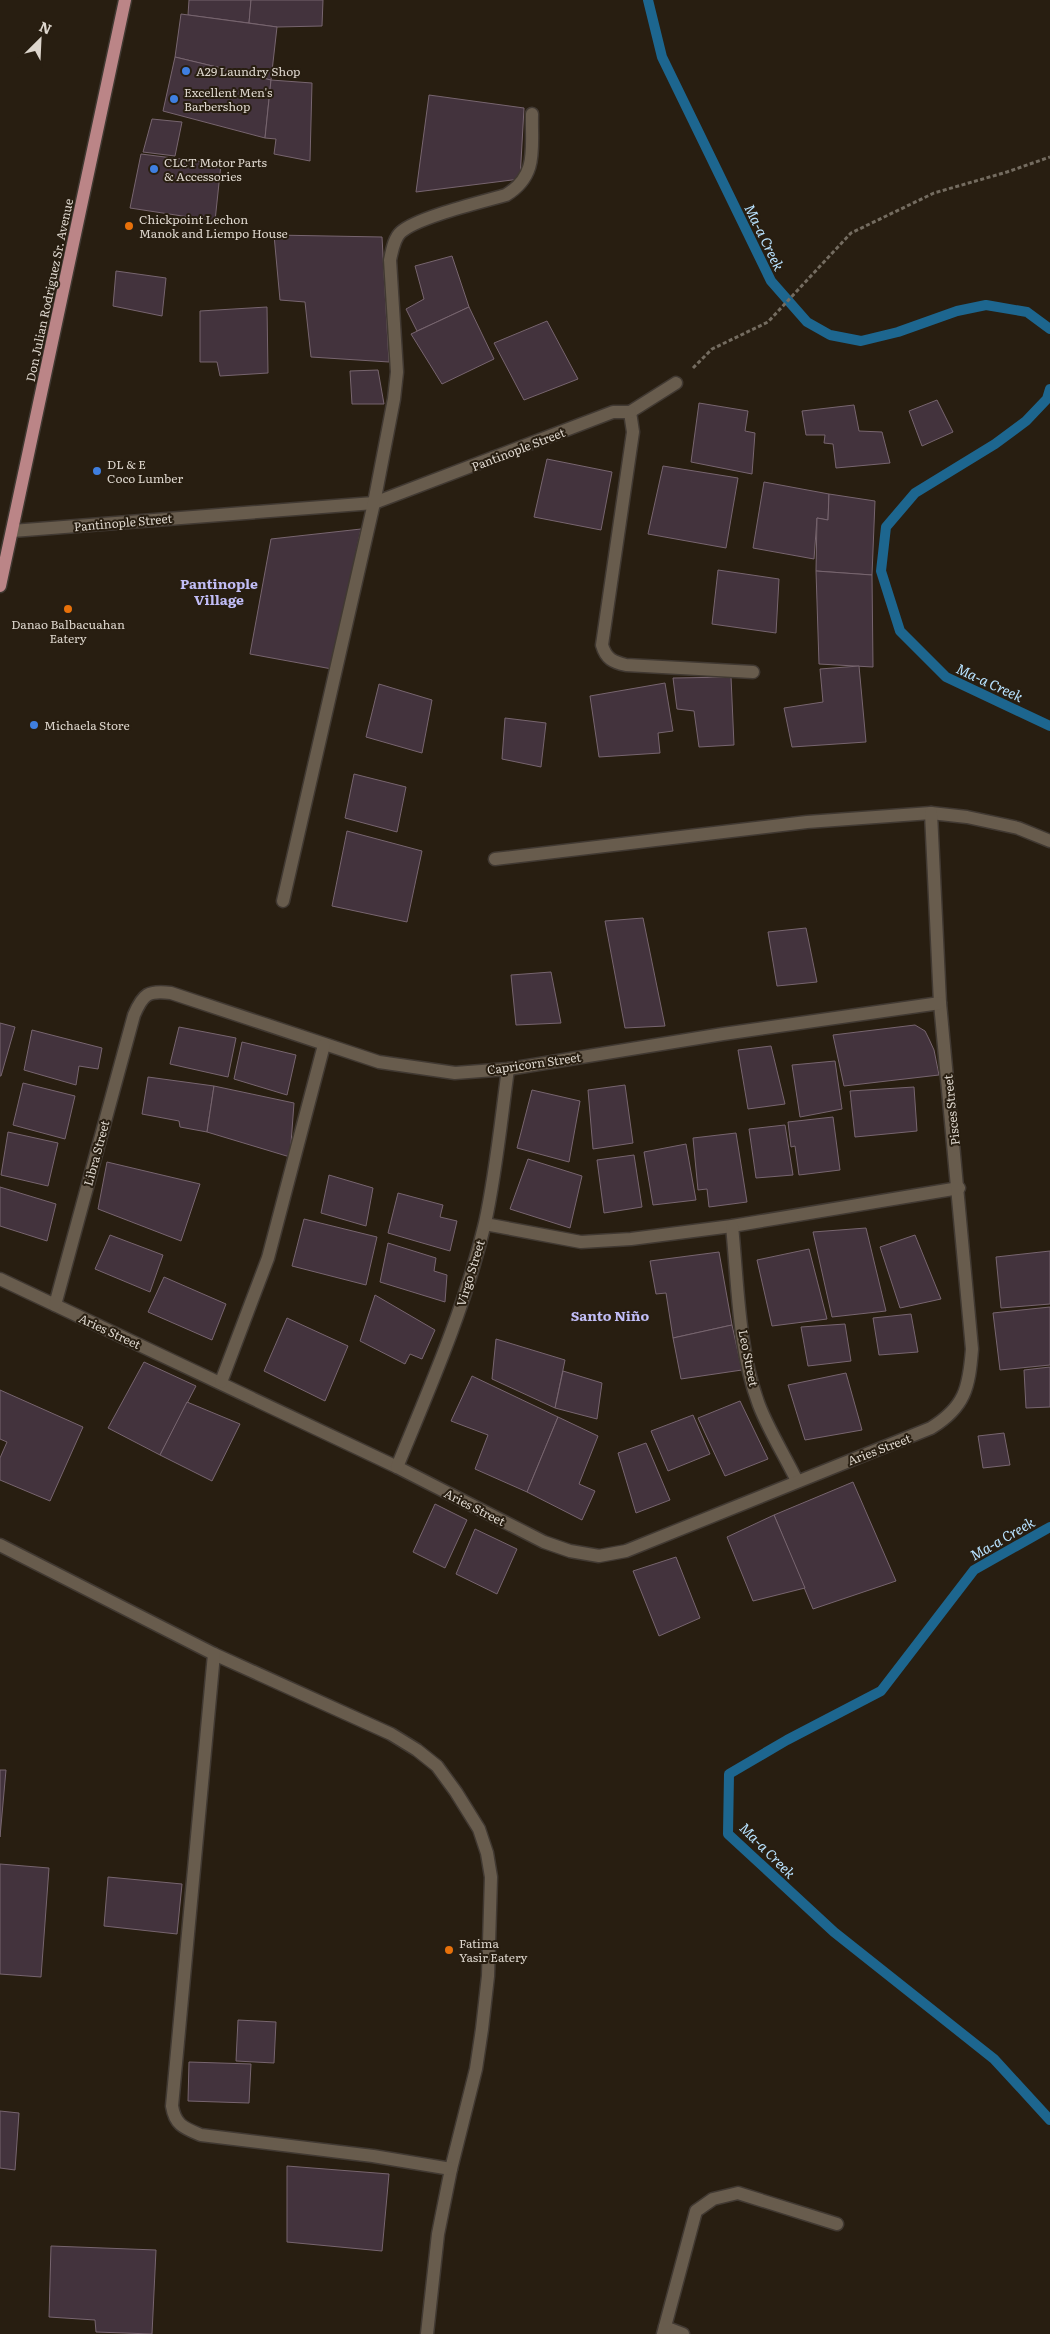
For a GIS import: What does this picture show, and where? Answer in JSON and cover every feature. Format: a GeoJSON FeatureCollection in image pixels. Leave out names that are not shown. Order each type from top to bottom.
{"type":"FeatureCollection","features":[{"type":"Feature","properties":{"kind":"main road","name":"Don Julian Rodriguez Sr. Avenue"},"geometry":{"type":"LineString","coordinates":[[0,586],[125,0]]}},
{"type":"Feature","properties":{"kind":"street"},"geometry":{"type":"LineString","coordinates":[[283,901],[374,503],[397,372],[390,260],[393,246],[400,233],[415,223],[506,195],[518,188],[531,164],[532,114]]}},
{"type":"Feature","properties":{"kind":"street"},"geometry":{"type":"LineString","coordinates":[[676,383],[630,412],[633,432],[602,645],[605,654],[614,662],[626,666],[753,672]]}},
{"type":"Feature","properties":{"kind":"street","name":"Pantinople Street"},"geometry":{"type":"LineString","coordinates":[[12,531],[374,503],[613,412],[630,412]]}},
{"type":"Feature","properties":{"kind":"street"},"geometry":{"type":"LineString","coordinates":[[495,859],[807,822],[931,813],[967,817],[1018,828],[1050,841]]}},
{"type":"Feature","properties":{"kind":"street","name":"Pisces Street"},"geometry":{"type":"LineString","coordinates":[[931,813],[940,1003],[959,1188],[972,1349],[966,1393],[959,1405]]}},
{"type":"Feature","properties":{"kind":"street","name":"Capricorn Street"},"geometry":{"type":"LineString","coordinates":[[139,1002],[147,994],[158,991],[171,993],[379,1062],[455,1073],[508,1069],[723,1034],[940,1003]]}},
{"type":"Feature","properties":{"kind":"street","name":"Libra Street"},"geometry":{"type":"LineString","coordinates":[[55,1305],[131,1024],[139,1002]]}},
{"type":"Feature","properties":{"kind":"street"},"geometry":{"type":"LineString","coordinates":[[221,1382],[268,1258],[324,1045]]}},
{"type":"Feature","properties":{"kind":"street","name":"Virgo Street"},"geometry":{"type":"LineString","coordinates":[[397,1467],[453,1327],[470,1278],[485,1224],[508,1069]]}},
{"type":"Feature","properties":{"kind":"street"},"geometry":{"type":"LineString","coordinates":[[485,1224],[581,1242],[631,1239],[732,1226],[959,1188]]}},
{"type":"Feature","properties":{"kind":"street","name":"Leo Street"},"geometry":{"type":"LineString","coordinates":[[732,1226],[746,1353],[751,1381],[760,1406],[797,1481]]}},
{"type":"Feature","properties":{"kind":"street","name":"Aries Street"},"geometry":{"type":"LineString","coordinates":[[0,1279],[397,1467],[544,1542],[570,1551],[599,1556],[626,1551],[931,1428],[947,1418],[959,1405]]}},
{"type":"Feature","properties":{"kind":"street"},"geometry":{"type":"LineString","coordinates":[[0,1544],[214,1654],[391,1734],[417,1750],[437,1766],[479,1829],[487,1853],[490,1877],[488,1976],[476,2069],[451,2169],[437,2244],[427,2334]]}},
{"type":"Feature","properties":{"kind":"street"},"geometry":{"type":"LineString","coordinates":[[214,1654],[172,2106],[174,2118],[184,2128],[201,2135],[373,2156],[451,2169]]}},
{"type":"Feature","properties":{"kind":"street"},"geometry":{"type":"LineString","coordinates":[[684,2334],[664,2330],[696,2212],[713,2199],[738,2193],[837,2224]]}},
{"type":"Feature","properties":{"kind":"path"},"geometry":{"type":"LineString","coordinates":[[676,383],[712,349],[768,322],[851,233],[934,193],[1007,172],[1050,157]]}},
{"type":"Feature","properties":{"kind":"building"},"geometry":{"type":"Polygon","coordinates":[[[189,0],[251,0],[249,23],[188,15],[189,0]]]}},
{"type":"Feature","properties":{"kind":"building"},"geometry":{"type":"Polygon","coordinates":[[[251,0],[323,0],[322,26],[277,27],[249,23],[251,0]]]}},
{"type":"Feature","properties":{"kind":"building"},"geometry":{"type":"Polygon","coordinates":[[[181,14],[277,27],[271,80],[175,57],[181,14]]]}},
{"type":"Feature","properties":{"kind":"building"},"geometry":{"type":"Polygon","coordinates":[[[175,57],[271,80],[265,138],[163,111],[175,57]]]}},
{"type":"Feature","properties":{"kind":"building"},"geometry":{"type":"Polygon","coordinates":[[[271,80],[312,83],[310,161],[274,154],[276,139],[265,138],[271,80]]]}},
{"type":"Feature","properties":{"kind":"building"},"geometry":{"type":"Polygon","coordinates":[[[429,95],[524,108],[520,179],[416,192],[429,95]]]}},
{"type":"Feature","properties":{"kind":"building"},"geometry":{"type":"Polygon","coordinates":[[[152,119],[182,122],[175,156],[143,152],[152,119]]]}},
{"type":"Feature","properties":{"kind":"building"},"geometry":{"type":"Polygon","coordinates":[[[141,154],[221,164],[215,221],[130,208],[141,154]]]}},
{"type":"Feature","properties":{"kind":"building"},"geometry":{"type":"Polygon","coordinates":[[[274,235],[382,237],[389,362],[311,357],[305,302],[280,300],[274,235]]]}},
{"type":"Feature","properties":{"kind":"building"},"geometry":{"type":"Polygon","coordinates":[[[452,256],[469,307],[417,331],[406,309],[424,299],[415,266],[452,256]]]}},
{"type":"Feature","properties":{"kind":"building"},"geometry":{"type":"Polygon","coordinates":[[[116,271],[166,278],[162,316],[113,306],[116,271]]]}},
{"type":"Feature","properties":{"kind":"building"},"geometry":{"type":"Polygon","coordinates":[[[267,307],[268,373],[220,376],[217,362],[200,362],[200,311],[267,307]]]}},
{"type":"Feature","properties":{"kind":"building"},"geometry":{"type":"Polygon","coordinates":[[[469,307],[494,359],[442,384],[411,334],[469,307]]]}},
{"type":"Feature","properties":{"kind":"building"},"geometry":{"type":"Polygon","coordinates":[[[547,321],[578,379],[524,400],[494,343],[547,321]]]}},
{"type":"Feature","properties":{"kind":"building"},"geometry":{"type":"Polygon","coordinates":[[[378,370],[384,404],[352,404],[350,371],[378,370]]]}},
{"type":"Feature","properties":{"kind":"building"},"geometry":{"type":"Polygon","coordinates":[[[937,400],[953,432],[922,446],[909,411],[937,400]]]}},
{"type":"Feature","properties":{"kind":"building"},"geometry":{"type":"Polygon","coordinates":[[[699,403],[748,411],[745,431],[755,433],[752,474],[691,462],[699,403]]]}},
{"type":"Feature","properties":{"kind":"building"},"geometry":{"type":"Polygon","coordinates":[[[854,405],[859,431],[882,432],[890,463],[836,468],[833,444],[824,443],[825,435],[806,435],[802,411],[854,405]]]}},
{"type":"Feature","properties":{"kind":"building"},"geometry":{"type":"Polygon","coordinates":[[[547,459],[612,472],[601,530],[534,517],[547,459]]]}},
{"type":"Feature","properties":{"kind":"building"},"geometry":{"type":"Polygon","coordinates":[[[663,466],[738,478],[726,548],[648,534],[663,466]]]}},
{"type":"Feature","properties":{"kind":"building"},"geometry":{"type":"Polygon","coordinates":[[[764,482],[829,494],[828,520],[817,518],[814,559],[753,548],[764,482]]]}},
{"type":"Feature","properties":{"kind":"building"},"geometry":{"type":"Polygon","coordinates":[[[829,494],[875,501],[872,575],[816,571],[817,518],[828,520],[829,494]]]}},
{"type":"Feature","properties":{"kind":"building"},"geometry":{"type":"Polygon","coordinates":[[[361,529],[332,669],[250,654],[271,539],[361,529]]]}},
{"type":"Feature","properties":{"kind":"building"},"geometry":{"type":"Polygon","coordinates":[[[718,570],[779,579],[776,633],[712,624],[718,570]]]}},
{"type":"Feature","properties":{"kind":"building"},"geometry":{"type":"Polygon","coordinates":[[[816,571],[872,575],[873,667],[819,664],[816,571]]]}},
{"type":"Feature","properties":{"kind":"building"},"geometry":{"type":"Polygon","coordinates":[[[859,666],[866,742],[792,747],[784,708],[823,702],[820,669],[859,666]]]}},
{"type":"Feature","properties":{"kind":"building"},"geometry":{"type":"Polygon","coordinates":[[[731,677],[734,745],[699,747],[694,711],[677,709],[673,678],[731,677]]]}},
{"type":"Feature","properties":{"kind":"building"},"geometry":{"type":"Polygon","coordinates":[[[665,683],[673,731],[658,733],[660,753],[599,757],[590,696],[665,683]]]}},
{"type":"Feature","properties":{"kind":"building"},"geometry":{"type":"Polygon","coordinates":[[[379,684],[432,700],[422,753],[366,737],[379,684]]]}},
{"type":"Feature","properties":{"kind":"building"},"geometry":{"type":"Polygon","coordinates":[[[505,718],[546,723],[541,767],[502,759],[505,718]]]}},
{"type":"Feature","properties":{"kind":"building"},"geometry":{"type":"Polygon","coordinates":[[[354,774],[406,787],[397,832],[345,818],[354,774]]]}},
{"type":"Feature","properties":{"kind":"building"},"geometry":{"type":"Polygon","coordinates":[[[347,831],[422,851],[407,922],[332,906],[347,831]]]}},
{"type":"Feature","properties":{"kind":"building"},"geometry":{"type":"Polygon","coordinates":[[[643,918],[665,1026],[625,1028],[605,921],[643,918]]]}},
{"type":"Feature","properties":{"kind":"building"},"geometry":{"type":"Polygon","coordinates":[[[806,928],[817,982],[777,986],[768,932],[806,928]]]}},
{"type":"Feature","properties":{"kind":"building"},"geometry":{"type":"Polygon","coordinates":[[[551,972],[561,1023],[516,1025],[511,975],[551,972]]]}},
{"type":"Feature","properties":{"kind":"building"},"geometry":{"type":"Polygon","coordinates":[[[0,1023],[15,1027],[1,1076],[0,1076],[0,1023]]]}},
{"type":"Feature","properties":{"kind":"building"},"geometry":{"type":"Polygon","coordinates":[[[915,1025],[925,1031],[929,1039],[934,1050],[939,1075],[844,1086],[833,1035],[915,1025]]]}},
{"type":"Feature","properties":{"kind":"building"},"geometry":{"type":"Polygon","coordinates":[[[179,1027],[236,1038],[228,1077],[170,1064],[179,1027]]]}},
{"type":"Feature","properties":{"kind":"building"},"geometry":{"type":"Polygon","coordinates":[[[32,1030],[102,1048],[98,1069],[79,1066],[76,1085],[24,1070],[32,1030]]]}},
{"type":"Feature","properties":{"kind":"building"},"geometry":{"type":"Polygon","coordinates":[[[242,1042],[296,1055],[287,1095],[234,1079],[242,1042]]]}},
{"type":"Feature","properties":{"kind":"building"},"geometry":{"type":"Polygon","coordinates":[[[771,1046],[785,1104],[748,1109],[738,1050],[771,1046]]]}},
{"type":"Feature","properties":{"kind":"building"},"geometry":{"type":"Polygon","coordinates":[[[835,1061],[842,1109],[800,1117],[792,1065],[835,1061]]]}},
{"type":"Feature","properties":{"kind":"building"},"geometry":{"type":"Polygon","coordinates":[[[148,1077],[214,1086],[207,1132],[180,1127],[179,1121],[142,1114],[148,1077]]]}},
{"type":"Feature","properties":{"kind":"building"},"geometry":{"type":"Polygon","coordinates":[[[23,1083],[75,1096],[65,1139],[13,1125],[23,1083]]]}},
{"type":"Feature","properties":{"kind":"building"},"geometry":{"type":"Polygon","coordinates":[[[625,1085],[633,1143],[593,1149],[588,1090],[625,1085]]]}},
{"type":"Feature","properties":{"kind":"building"},"geometry":{"type":"Polygon","coordinates":[[[214,1086],[294,1103],[290,1157],[207,1132],[214,1086]]]}},
{"type":"Feature","properties":{"kind":"building"},"geometry":{"type":"Polygon","coordinates":[[[914,1087],[917,1131],[855,1137],[850,1091],[914,1087]]]}},
{"type":"Feature","properties":{"kind":"building"},"geometry":{"type":"Polygon","coordinates":[[[532,1090],[580,1101],[569,1162],[517,1148],[532,1090]]]}},
{"type":"Feature","properties":{"kind":"building"},"geometry":{"type":"Polygon","coordinates":[[[833,1117],[840,1170],[799,1175],[795,1146],[791,1147],[788,1122],[833,1117]]]}},
{"type":"Feature","properties":{"kind":"building"},"geometry":{"type":"Polygon","coordinates":[[[785,1125],[793,1175],[756,1178],[749,1129],[785,1125]]]}},
{"type":"Feature","properties":{"kind":"building"},"geometry":{"type":"Polygon","coordinates":[[[8,1132],[58,1143],[48,1186],[1,1175],[8,1132]]]}},
{"type":"Feature","properties":{"kind":"building"},"geometry":{"type":"Polygon","coordinates":[[[736,1133],[747,1202],[709,1207],[707,1189],[698,1190],[693,1138],[736,1133]]]}},
{"type":"Feature","properties":{"kind":"building"},"geometry":{"type":"Polygon","coordinates":[[[686,1144],[696,1200],[653,1205],[644,1152],[686,1144]]]}},
{"type":"Feature","properties":{"kind":"building"},"geometry":{"type":"Polygon","coordinates":[[[634,1155],[642,1207],[604,1213],[597,1160],[634,1155]]]}},
{"type":"Feature","properties":{"kind":"building"},"geometry":{"type":"Polygon","coordinates":[[[528,1159],[582,1176],[570,1228],[510,1209],[528,1159]]]}},
{"type":"Feature","properties":{"kind":"building"},"geometry":{"type":"Polygon","coordinates":[[[107,1162],[200,1184],[181,1241],[98,1209],[107,1162]]]}},
{"type":"Feature","properties":{"kind":"building"},"geometry":{"type":"Polygon","coordinates":[[[329,1175],[373,1188],[366,1226],[321,1213],[329,1175]]]}},
{"type":"Feature","properties":{"kind":"building"},"geometry":{"type":"Polygon","coordinates":[[[0,1187],[56,1204],[47,1241],[0,1226],[0,1187]]]}},
{"type":"Feature","properties":{"kind":"building"},"geometry":{"type":"Polygon","coordinates":[[[398,1193],[443,1205],[440,1217],[457,1221],[450,1251],[388,1233],[398,1193]]]}},
{"type":"Feature","properties":{"kind":"building"},"geometry":{"type":"Polygon","coordinates":[[[304,1219],[377,1237],[366,1285],[292,1266],[304,1219]]]}},
{"type":"Feature","properties":{"kind":"building"},"geometry":{"type":"Polygon","coordinates":[[[866,1228],[886,1311],[832,1317],[813,1232],[866,1228]]]}},
{"type":"Feature","properties":{"kind":"building"},"geometry":{"type":"Polygon","coordinates":[[[110,1235],[163,1255],[150,1292],[95,1269],[110,1235]]]}},
{"type":"Feature","properties":{"kind":"building"},"geometry":{"type":"Polygon","coordinates":[[[915,1235],[941,1299],[900,1308],[880,1247],[915,1235]]]}},
{"type":"Feature","properties":{"kind":"building"},"geometry":{"type":"Polygon","coordinates":[[[388,1243],[436,1258],[434,1271],[447,1275],[445,1302],[380,1282],[388,1243]]]}},
{"type":"Feature","properties":{"kind":"building"},"geometry":{"type":"Polygon","coordinates":[[[809,1249],[827,1319],[772,1326],[757,1260],[809,1249]]]}},
{"type":"Feature","properties":{"kind":"building"},"geometry":{"type":"Polygon","coordinates":[[[1050,1251],[1050,1304],[1001,1308],[996,1257],[1050,1251]]]}},
{"type":"Feature","properties":{"kind":"building"},"geometry":{"type":"Polygon","coordinates":[[[719,1252],[732,1325],[673,1338],[666,1293],[656,1294],[650,1261],[719,1252]]]}},
{"type":"Feature","properties":{"kind":"building"},"geometry":{"type":"Polygon","coordinates":[[[164,1277],[226,1304],[212,1340],[148,1312],[164,1277]]]}},
{"type":"Feature","properties":{"kind":"building"},"geometry":{"type":"Polygon","coordinates":[[[375,1295],[435,1330],[422,1359],[410,1354],[405,1364],[360,1341],[375,1295]]]}},
{"type":"Feature","properties":{"kind":"building"},"geometry":{"type":"Polygon","coordinates":[[[1050,1307],[1050,1365],[1000,1370],[993,1313],[1050,1307]]]}},
{"type":"Feature","properties":{"kind":"building"},"geometry":{"type":"Polygon","coordinates":[[[911,1314],[918,1352],[879,1355],[873,1318],[911,1314]]]}},
{"type":"Feature","properties":{"kind":"building"},"geometry":{"type":"Polygon","coordinates":[[[287,1318],[348,1346],[325,1401],[264,1371],[287,1318]]]}},
{"type":"Feature","properties":{"kind":"building"},"geometry":{"type":"Polygon","coordinates":[[[845,1324],[851,1361],[808,1366],[801,1327],[845,1324]]]}},
{"type":"Feature","properties":{"kind":"building"},"geometry":{"type":"Polygon","coordinates":[[[732,1325],[742,1370],[681,1379],[673,1338],[732,1325]]]}},
{"type":"Feature","properties":{"kind":"building"},"geometry":{"type":"Polygon","coordinates":[[[496,1339],[565,1360],[555,1408],[492,1379],[496,1339]]]}},
{"type":"Feature","properties":{"kind":"building"},"geometry":{"type":"Polygon","coordinates":[[[144,1362],[196,1386],[160,1455],[108,1428],[144,1362]]]}},
{"type":"Feature","properties":{"kind":"building"},"geometry":{"type":"Polygon","coordinates":[[[1050,1367],[1050,1407],[1026,1408],[1024,1370],[1050,1367]]]}},
{"type":"Feature","properties":{"kind":"building"},"geometry":{"type":"Polygon","coordinates":[[[563,1371],[602,1383],[597,1419],[555,1408],[563,1371]]]}},
{"type":"Feature","properties":{"kind":"building"},"geometry":{"type":"Polygon","coordinates":[[[846,1373],[862,1430],[805,1440],[788,1385],[846,1373]]]}},
{"type":"Feature","properties":{"kind":"building"},"geometry":{"type":"Polygon","coordinates":[[[472,1376],[558,1417],[527,1492],[475,1469],[488,1435],[451,1421],[472,1376]]]}},
{"type":"Feature","properties":{"kind":"building"},"geometry":{"type":"Polygon","coordinates":[[[0,1390],[83,1427],[50,1501],[0,1480],[0,1458],[7,1442],[0,1439],[0,1390]]]}},
{"type":"Feature","properties":{"kind":"building"},"geometry":{"type":"Polygon","coordinates":[[[740,1401],[768,1459],[725,1476],[698,1418],[740,1401]]]}},
{"type":"Feature","properties":{"kind":"building"},"geometry":{"type":"Polygon","coordinates":[[[187,1402],[240,1424],[212,1481],[160,1455],[187,1402]]]}},
{"type":"Feature","properties":{"kind":"building"},"geometry":{"type":"Polygon","coordinates":[[[693,1415],[710,1454],[668,1471],[651,1431],[693,1415]]]}},
{"type":"Feature","properties":{"kind":"building"},"geometry":{"type":"Polygon","coordinates":[[[558,1417],[598,1436],[579,1484],[595,1491],[582,1520],[527,1492],[558,1417]]]}},
{"type":"Feature","properties":{"kind":"building"},"geometry":{"type":"Polygon","coordinates":[[[1004,1433],[1010,1465],[983,1468],[978,1436],[1004,1433]]]}},
{"type":"Feature","properties":{"kind":"building"},"geometry":{"type":"Polygon","coordinates":[[[646,1443],[670,1500],[636,1513],[618,1453],[646,1443]]]}},
{"type":"Feature","properties":{"kind":"building"},"geometry":{"type":"Polygon","coordinates":[[[853,1482],[896,1581],[813,1609],[774,1515],[853,1482]]]}},
{"type":"Feature","properties":{"kind":"building"},"geometry":{"type":"Polygon","coordinates":[[[435,1504],[467,1520],[445,1568],[413,1552],[435,1504]]]}},
{"type":"Feature","properties":{"kind":"building"},"geometry":{"type":"Polygon","coordinates":[[[774,1515],[805,1588],[753,1601],[727,1537],[774,1515]]]}},
{"type":"Feature","properties":{"kind":"building"},"geometry":{"type":"Polygon","coordinates":[[[475,1529],[517,1549],[497,1594],[456,1574],[475,1529]]]}},
{"type":"Feature","properties":{"kind":"building"},"geometry":{"type":"Polygon","coordinates":[[[676,1557],[700,1618],[659,1636],[633,1571],[676,1557]]]}},
{"type":"Feature","properties":{"kind":"building"},"geometry":{"type":"Polygon","coordinates":[[[0,1770],[6,1770],[0,1837],[0,1770]]]}},
{"type":"Feature","properties":{"kind":"building"},"geometry":{"type":"Polygon","coordinates":[[[0,1864],[49,1868],[41,1977],[0,1974],[0,1864]]]}},
{"type":"Feature","properties":{"kind":"building"},"geometry":{"type":"Polygon","coordinates":[[[108,1877],[182,1884],[177,1934],[104,1926],[108,1877]]]}},
{"type":"Feature","properties":{"kind":"building"},"geometry":{"type":"Polygon","coordinates":[[[238,2020],[276,2022],[274,2063],[236,2061],[238,2020]]]}},
{"type":"Feature","properties":{"kind":"building"},"geometry":{"type":"Polygon","coordinates":[[[189,2062],[251,2064],[249,2103],[188,2101],[189,2062]]]}},
{"type":"Feature","properties":{"kind":"building"},"geometry":{"type":"Polygon","coordinates":[[[0,2111],[19,2113],[15,2170],[0,2168],[0,2111]]]}},
{"type":"Feature","properties":{"kind":"building"},"geometry":{"type":"Polygon","coordinates":[[[287,2166],[389,2174],[382,2251],[287,2242],[287,2166]]]}},
{"type":"Feature","properties":{"kind":"building"},"geometry":{"type":"Polygon","coordinates":[[[51,2246],[156,2250],[152,2334],[96,2332],[95,2320],[49,2317],[51,2246]]]}},
{"type":"Feature","properties":{"kind":"waterway","name":"Ma-a Creek"},"geometry":{"type":"LineString","coordinates":[[648,0],[662,57],[771,281],[807,322],[830,335],[861,341],[898,332],[957,311],[986,305],[1027,312],[1050,329]]}},
{"type":"Feature","properties":{"kind":"waterway","name":"Ma-a Creek"},"geometry":{"type":"LineString","coordinates":[[1050,389],[1047,399],[1026,421],[995,444],[915,493],[886,527],[881,571],[900,631],[946,677],[1050,726]]}},
{"type":"Feature","properties":{"kind":"waterway","name":"Ma-a Creek"},"geometry":{"type":"LineString","coordinates":[[1050,1527],[974,1570],[881,1691],[787,1740],[729,1774],[728,1834],[834,1932],[994,2059],[1050,2120]]}},
{"type":"Feature","properties":{"kind":"place","name":"A29 Laundry Shop"},"geometry":{"type":"Point","coordinates":[186,71]}},
{"type":"Feature","properties":{"kind":"place","name":"Excellent Men's Barbershop"},"geometry":{"type":"Point","coordinates":[174,99]}},
{"type":"Feature","properties":{"kind":"place","name":"CLCT Motor Parts & Accessories"},"geometry":{"type":"Point","coordinates":[154,169]}},
{"type":"Feature","properties":{"kind":"place","name":"Chickpoint Lechon Manok and Liempo House"},"geometry":{"type":"Point","coordinates":[129,226]}},
{"type":"Feature","properties":{"kind":"place","name":"DL & E Coco Lumber"},"geometry":{"type":"Point","coordinates":[97,471]}},
{"type":"Feature","properties":{"kind":"place","name":"Danao Balbacuahan Eatery"},"geometry":{"type":"Point","coordinates":[68,609]}},
{"type":"Feature","properties":{"kind":"place","name":"Michaela Store"},"geometry":{"type":"Point","coordinates":[34,725]}},
{"type":"Feature","properties":{"kind":"place","name":"Fatima Yasir Eatery"},"geometry":{"type":"Point","coordinates":[449,1950]}},
{"type":"Feature","properties":{"kind":"district","name":"Pantinople Village"},"geometry":{"type":"Point","coordinates":[219,592]}},
{"type":"Feature","properties":{"kind":"district","name":"Santo Niño"},"geometry":{"type":"Point","coordinates":[610,1315]}}]}
